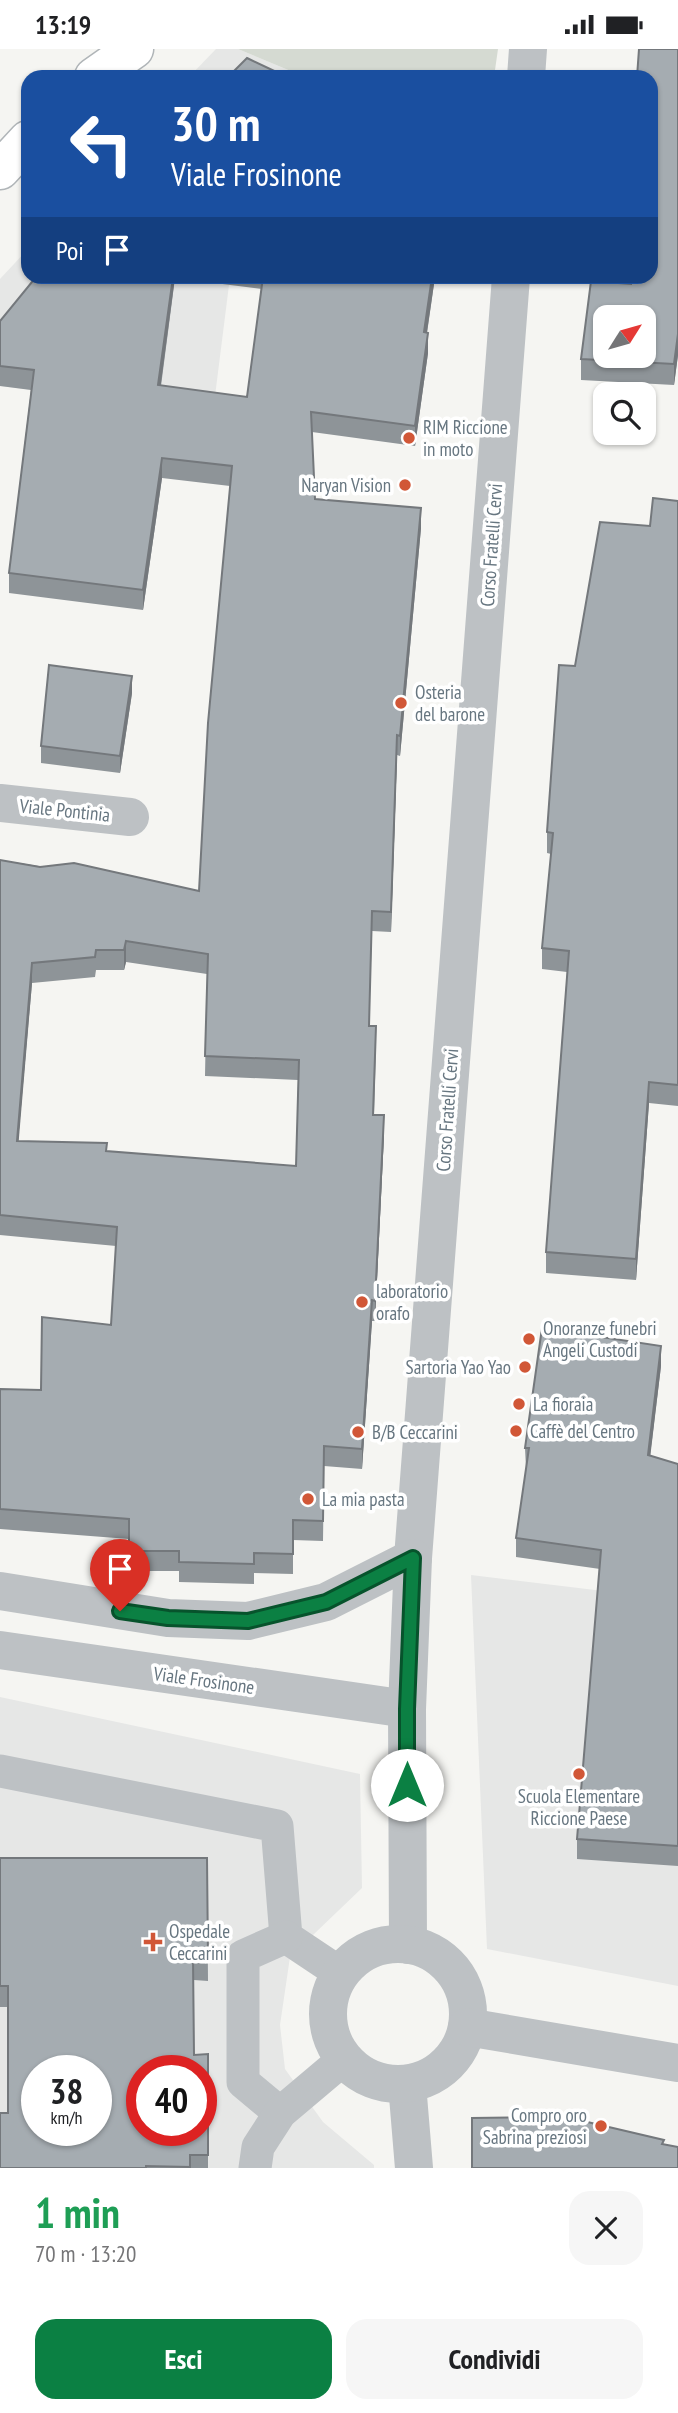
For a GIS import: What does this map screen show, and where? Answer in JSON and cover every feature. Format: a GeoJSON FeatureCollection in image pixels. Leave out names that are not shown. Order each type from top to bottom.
{"type":"FeatureCollection","features":[{"type":"Feature","properties":{"kind":"main road"},"geometry":{"type":"LineString","coordinates":[[86,70],[100,49]]}},
{"type":"Feature","properties":{"kind":"main road"},"geometry":{"type":"LineString","coordinates":[[104,70],[134,49]]}},
{"type":"Feature","properties":{"kind":"main road"},"geometry":{"type":"LineString","coordinates":[[0,170],[21,148]]}},
{"type":"Feature","properties":{"kind":"street"},"geometry":{"type":"LineString","coordinates":[[526,70],[528,49]]}},
{"type":"Feature","properties":{"kind":"street","name":"Corso Fratelli Cervi"},"geometry":{"type":"LineString","coordinates":[[408,1945],[407,1709],[413,1558],[510,284]]}},
{"type":"Feature","properties":{"kind":"street","name":"Viale Pontinia"},"geometry":{"type":"LineString","coordinates":[[0,803],[130,817]]}},
{"type":"Feature","properties":{"kind":"street"},"geometry":{"type":"LineString","coordinates":[[0,1591],[168,1618],[248,1621],[326,1602],[413,1558]]}},
{"type":"Feature","properties":{"kind":"street","name":"Viale Frosinone"},"geometry":{"type":"LineString","coordinates":[[0,1650],[407,1709]]}},
{"type":"Feature","properties":{"kind":"street"},"geometry":{"type":"LineString","coordinates":[[389,1944],[408,1945],[430,1952],[448,1965],[461,1985],[467,2006],[467,2027],[459,2048],[446,2066],[428,2078],[407,2084],[386,2084],[362,2075],[344,2059],[332,2039],[327,2017],[331,1993],[340,1973],[354,1959],[370,1949],[389,1944]]}},
{"type":"Feature","properties":{"kind":"street"},"geometry":{"type":"LineString","coordinates":[[467,2027],[678,2063]]}},
{"type":"Feature","properties":{"kind":"street"},"geometry":{"type":"LineString","coordinates":[[407,2084],[414,2168]]}},
{"type":"Feature","properties":{"kind":"lane"},"geometry":{"type":"LineString","coordinates":[[0,1771],[277,1826],[286,1937]]}},
{"type":"Feature","properties":{"kind":"lane"},"geometry":{"type":"LineString","coordinates":[[286,1937],[340,1973]]}},
{"type":"Feature","properties":{"kind":"lane"},"geometry":{"type":"LineString","coordinates":[[280,2113],[243,2081],[243,1956],[286,1937]]}},
{"type":"Feature","properties":{"kind":"lane"},"geometry":{"type":"LineString","coordinates":[[255,2168],[258,2147],[280,2113],[344,2059]]}},
{"type":"Feature","properties":{"kind":"shaded area"},"geometry":{"type":"Polygon","coordinates":[[[216,49],[238,49],[288,70],[196,70],[216,49]]]}},
{"type":"Feature","properties":{"kind":"shaded area"},"geometry":{"type":"Polygon","coordinates":[[[238,49],[498,49],[495,70],[288,70],[238,49]]]}},
{"type":"Feature","properties":{"kind":"shaded area"},"geometry":{"type":"Polygon","coordinates":[[[21,256],[21,284],[229,284],[213,412],[0,386],[0,279],[21,256]]]}},
{"type":"Feature","properties":{"kind":"shaded area","name":"Scuola Elementare Riccione Paese"},"geometry":{"type":"Polygon","coordinates":[[[471,1575],[678,1600],[678,1986],[487,1949],[471,1575]]]}},
{"type":"Feature","properties":{"kind":"shaded area","name":"Ospedale Ceccarini"},"geometry":{"type":"Polygon","coordinates":[[[0,1697],[360,1774],[362,1888],[290,1957],[280,2025],[285,2069],[323,2122],[374,2165],[374,2168],[0,2168],[0,1697]]]}},
{"type":"Feature","properties":{"kind":"building"},"geometry":{"type":"Polygon","coordinates":[[[639,49],[678,49],[678,334],[674,364],[656,363],[656,305],[593,305],[593,360],[581,359],[591,284],[658,284],[658,70],[638,70],[639,49]]]}},
{"type":"Feature","properties":{"kind":"building"},"geometry":{"type":"Polygon","coordinates":[[[247,58],[272,70],[235,70],[247,58]]]}},
{"type":"Feature","properties":{"kind":"building"},"geometry":{"type":"Polygon","coordinates":[[[30,284],[172,284],[158,385],[247,397],[262,284],[431,284],[424,332],[428,333],[415,426],[311,412],[315,499],[421,508],[400,736],[397,735],[391,912],[372,911],[369,1026],[376,1026],[373,1115],[384,1115],[375,1301],[372,1300],[362,1449],[324,1446],[323,1521],[293,1520],[293,1554],[254,1553],[254,1564],[179,1562],[179,1551],[129,1551],[129,1519],[0,1509],[0,1389],[41,1390],[42,1317],[111,1325],[117,1227],[0,1215],[0,860],[40,867],[74,863],[199,891],[208,723],[232,466],[162,458],[143,590],[9,573],[34,370],[0,366],[0,321],[30,284]],[[126,941],[124,950],[96,950],[95,957],[32,963],[17,1141],[107,1143],[106,1151],[296,1166],[299,1060],[205,1056],[208,954],[126,941]]]}},
{"type":"Feature","properties":{"kind":"building"},"geometry":{"type":"Polygon","coordinates":[[[653,498],[678,501],[678,1085],[649,1082],[636,1259],[546,1252],[569,951],[542,948],[553,833],[547,832],[559,665],[575,666],[600,522],[650,526],[653,498]]]}},
{"type":"Feature","properties":{"kind":"building"},"geometry":{"type":"Polygon","coordinates":[[[49,665],[132,676],[120,756],[41,746],[49,665]]]}},
{"type":"Feature","properties":{"kind":"building"},"geometry":{"type":"Polygon","coordinates":[[[542,1328],[661,1346],[648,1455],[678,1464],[678,1846],[577,1839],[601,1550],[516,1538],[529,1448],[525,1448],[542,1328]]]}},
{"type":"Feature","properties":{"kind":"building"},"geometry":{"type":"Polygon","coordinates":[[[0,1858],[207,1858],[208,1959],[193,1959],[194,2055],[126,2055],[126,2146],[208,2146],[208,2155],[190,2155],[190,2167],[0,2168],[0,2113],[8,2113],[8,1986],[0,1986],[0,1858]]]}},
{"type":"Feature","properties":{"kind":"building"},"geometry":{"type":"Polygon","coordinates":[[[547,2117],[547,2121],[579,2120],[664,2140],[662,2144],[678,2147],[678,2168],[472,2168],[472,2118],[547,2117]]]}},
{"type":"Feature","properties":{"kind":"place","name":"RIM Riccione in moto"},"geometry":{"type":"Point","coordinates":[409,438]}},
{"type":"Feature","properties":{"kind":"place","name":"Naryan Vision"},"geometry":{"type":"Point","coordinates":[405,485]}},
{"type":"Feature","properties":{"kind":"place","name":"Osteria del barone"},"geometry":{"type":"Point","coordinates":[401,703]}},
{"type":"Feature","properties":{"kind":"place","name":"laboratorio orafo"},"geometry":{"type":"Point","coordinates":[362,1302]}},
{"type":"Feature","properties":{"kind":"place","name":"Onoranze funebri Angeli Custodi"},"geometry":{"type":"Point","coordinates":[529,1339]}},
{"type":"Feature","properties":{"kind":"place","name":"Sartoria Yao Yao"},"geometry":{"type":"Point","coordinates":[525,1367]}},
{"type":"Feature","properties":{"kind":"place","name":"La fioraia"},"geometry":{"type":"Point","coordinates":[519,1404]}},
{"type":"Feature","properties":{"kind":"place","name":"Caffè del Centro"},"geometry":{"type":"Point","coordinates":[516,1431]}},
{"type":"Feature","properties":{"kind":"place","name":"B/B Ceccarini"},"geometry":{"type":"Point","coordinates":[358,1432]}},
{"type":"Feature","properties":{"kind":"place","name":"La mia pasta"},"geometry":{"type":"Point","coordinates":[308,1499]}},
{"type":"Feature","properties":{"kind":"place","name":"Scuola Elementare Riccione Paese"},"geometry":{"type":"Point","coordinates":[579,1774]}},
{"type":"Feature","properties":{"kind":"place","name":"Ospedale Ceccarini"},"geometry":{"type":"Point","coordinates":[153,1942]}},
{"type":"Feature","properties":{"kind":"place","name":"Compro oro Sabrina preziosi"},"geometry":{"type":"Point","coordinates":[601,2126]}},
{"type":"Feature","properties":{"kind":"route"},"geometry":{"type":"LineString","coordinates":[[120,1611],[168,1618],[248,1621],[326,1602],[413,1558],[407,1785]]}}]}
